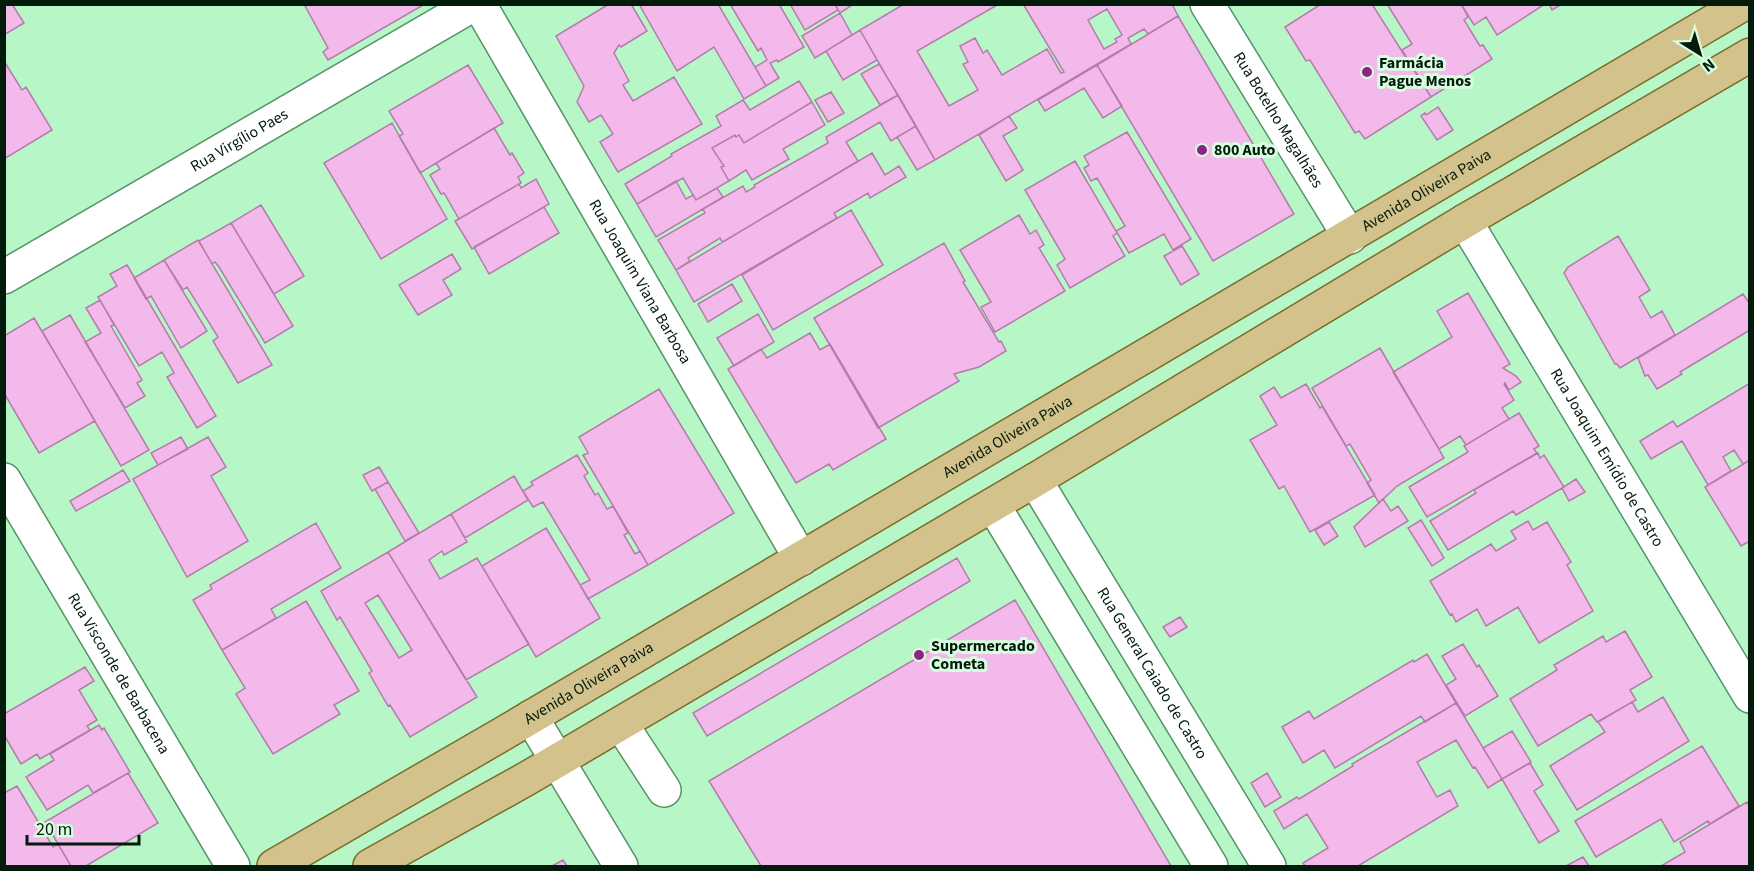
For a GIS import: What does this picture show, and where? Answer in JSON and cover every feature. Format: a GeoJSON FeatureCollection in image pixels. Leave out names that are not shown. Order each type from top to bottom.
{"type":"FeatureCollection","features":[{"type":"Feature","properties":{"kind":"main road","name":"Avenida Oliveira Paiva"},"geometry":{"type":"LineString","coordinates":[[274,867],[1350,237],[1743,4]]}},
{"type":"Feature","properties":{"kind":"main road"},"geometry":{"type":"LineString","coordinates":[[370,867],[621,724],[993,505],[1465,221],[1749,54]]}},
{"type":"Feature","properties":{"kind":"street","name":"Rua Virgílio Paes"},"geometry":{"type":"LineString","coordinates":[[4,277],[474,4]]}},
{"type":"Feature","properties":{"kind":"street","name":"Rua Joaquim Viana Barbosa"},"geometry":{"type":"LineString","coordinates":[[479,4],[801,559]]}},
{"type":"Feature","properties":{"kind":"street","name":"Rua Botelho Magalhães"},"geometry":{"type":"LineString","coordinates":[[1208,4],[1350,237]]}},
{"type":"Feature","properties":{"kind":"street","name":"Rua Joaquim Emídio de Castro"},"geometry":{"type":"LineString","coordinates":[[1465,221],[1749,696]]}},
{"type":"Feature","properties":{"kind":"street","name":"Rua Visconde de Barbacena"},"geometry":{"type":"LineString","coordinates":[[4,480],[233,867]]}},
{"type":"Feature","properties":{"kind":"street","name":"Rua General Caiado de Castro"},"geometry":{"type":"LineString","coordinates":[[1035,480],[1269,867]]}},
{"type":"Feature","properties":{"kind":"street"},"geometry":{"type":"LineString","coordinates":[[993,505],[1211,867]]}},
{"type":"Feature","properties":{"kind":"street"},"geometry":{"type":"LineString","coordinates":[[531,717],[621,867]]}},
{"type":"Feature","properties":{"kind":"street"},"geometry":{"type":"LineString","coordinates":[[621,724],[664,790]]}},
{"type":"Feature","properties":{"kind":"building"},"geometry":{"type":"Polygon","coordinates":[[[4,4],[12,4],[24,23],[4,35],[4,4]]]}},
{"type":"Feature","properties":{"kind":"building"},"geometry":{"type":"Polygon","coordinates":[[[304,4],[425,4],[328,60],[323,52],[328,48],[304,4]]]}},
{"type":"Feature","properties":{"kind":"building"},"geometry":{"type":"Polygon","coordinates":[[[609,4],[631,4],[647,31],[621,47],[619,45],[614,53],[629,81],[623,85],[633,101],[674,77],[702,124],[618,172],[600,142],[613,134],[601,115],[589,122],[577,102],[584,86],[556,36],[609,4]]]}},
{"type":"Feature","properties":{"kind":"building"},"geometry":{"type":"Polygon","coordinates":[[[639,4],[718,4],[766,86],[744,99],[714,47],[677,71],[639,4]]]}},
{"type":"Feature","properties":{"kind":"building"},"geometry":{"type":"Polygon","coordinates":[[[730,4],[779,4],[804,47],[778,62],[777,60],[770,63],[779,78],[766,86],[755,67],[767,60],[761,48],[758,51],[730,4]]]}},
{"type":"Feature","properties":{"kind":"building"},"geometry":{"type":"Polygon","coordinates":[[[790,4],[835,4],[838,10],[805,30],[790,4]]]}},
{"type":"Feature","properties":{"kind":"building"},"geometry":{"type":"Polygon","coordinates":[[[835,4],[854,4],[840,13],[835,4]]]}},
{"type":"Feature","properties":{"kind":"building"},"geometry":{"type":"Polygon","coordinates":[[[904,4],[999,4],[917,51],[949,106],[978,90],[963,64],[968,62],[960,46],[975,38],[983,53],[987,50],[1002,75],[1047,49],[1061,73],[1064,72],[1023,4],[1172,4],[1178,16],[1148,34],[1144,29],[1128,38],[1131,44],[935,160],[860,30],[904,4]],[[1107,9],[1088,20],[1104,49],[1117,42],[1115,39],[1122,35],[1107,9]]]}},
{"type":"Feature","properties":{"kind":"building","name":"Farmácia Pague Menos"},"geometry":{"type":"Polygon","coordinates":[[[1321,4],[1372,4],[1431,97],[1365,139],[1359,131],[1355,133],[1310,60],[1306,61],[1285,27],[1321,4]]]}},
{"type":"Feature","properties":{"kind":"building"},"geometry":{"type":"Polygon","coordinates":[[[1387,4],[1461,4],[1468,17],[1464,20],[1480,46],[1483,45],[1492,59],[1431,97],[1402,50],[1412,44],[1387,4]]]}},
{"type":"Feature","properties":{"kind":"building"},"geometry":{"type":"Polygon","coordinates":[[[1461,4],[1545,4],[1497,35],[1486,17],[1474,25],[1461,4]]]}},
{"type":"Feature","properties":{"kind":"building"},"geometry":{"type":"Polygon","coordinates":[[[1549,4],[1562,4],[1552,10],[1549,4]]]}},
{"type":"Feature","properties":{"kind":"building"},"geometry":{"type":"Polygon","coordinates":[[[840,13],[852,35],[815,58],[802,36],[840,13]]]}},
{"type":"Feature","properties":{"kind":"building","name":"800 Auto"},"geometry":{"type":"Polygon","coordinates":[[[1178,16],[1294,214],[1213,261],[1097,65],[1178,16]]]}},
{"type":"Feature","properties":{"kind":"building"},"geometry":{"type":"Polygon","coordinates":[[[860,30],[877,60],[843,80],[826,51],[860,30]]]}},
{"type":"Feature","properties":{"kind":"building"},"geometry":{"type":"Polygon","coordinates":[[[4,61],[22,90],[26,87],[52,130],[4,159],[4,61]]]}},
{"type":"Feature","properties":{"kind":"building"},"geometry":{"type":"Polygon","coordinates":[[[879,64],[898,95],[880,105],[861,74],[879,64]]]}},
{"type":"Feature","properties":{"kind":"building"},"geometry":{"type":"Polygon","coordinates":[[[468,65],[503,123],[420,173],[399,136],[403,134],[389,111],[468,65]]]}},
{"type":"Feature","properties":{"kind":"building"},"geometry":{"type":"Polygon","coordinates":[[[1097,65],[1122,106],[1103,118],[1084,88],[1045,111],[1038,100],[1097,65]]]}},
{"type":"Feature","properties":{"kind":"building"},"geometry":{"type":"Polygon","coordinates":[[[799,81],[812,102],[744,143],[739,135],[736,137],[735,135],[712,148],[724,166],[721,167],[729,181],[696,200],[683,178],[637,204],[625,184],[672,156],[671,154],[721,126],[716,116],[743,100],[750,110],[799,81]]]}},
{"type":"Feature","properties":{"kind":"building"},"geometry":{"type":"Polygon","coordinates":[[[831,92],[844,113],[828,122],[815,100],[831,92]]]}},
{"type":"Feature","properties":{"kind":"building"},"geometry":{"type":"Polygon","coordinates":[[[898,95],[916,126],[891,141],[880,122],[846,142],[858,161],[726,240],[722,242],[720,238],[688,258],[690,261],[676,270],[658,240],[705,213],[703,209],[743,186],[746,192],[755,187],[754,185],[828,143],[826,137],[898,95]]]}},
{"type":"Feature","properties":{"kind":"building"},"geometry":{"type":"Polygon","coordinates":[[[812,102],[825,125],[783,149],[789,159],[752,180],[746,170],[729,181],[721,167],[724,166],[712,148],[735,135],[736,137],[739,135],[744,143],[812,102]]]}},
{"type":"Feature","properties":{"kind":"building"},"geometry":{"type":"Polygon","coordinates":[[[1438,107],[1453,130],[1437,140],[1421,116],[1438,107]]]}},
{"type":"Feature","properties":{"kind":"building"},"geometry":{"type":"Polygon","coordinates":[[[1009,116],[1017,128],[1003,136],[1023,170],[1006,181],[979,135],[1009,116]]]}},
{"type":"Feature","properties":{"kind":"building"},"geometry":{"type":"Polygon","coordinates":[[[392,123],[447,219],[381,259],[324,163],[392,123]]]}},
{"type":"Feature","properties":{"kind":"building"},"geometry":{"type":"Polygon","coordinates":[[[916,126],[935,160],[917,170],[897,137],[916,126]]]}},
{"type":"Feature","properties":{"kind":"building"},"geometry":{"type":"Polygon","coordinates":[[[494,128],[524,173],[518,177],[521,183],[459,219],[430,175],[440,169],[436,163],[494,128]]]}},
{"type":"Feature","properties":{"kind":"building"},"geometry":{"type":"Polygon","coordinates":[[[1127,132],[1191,239],[1173,250],[1164,234],[1129,253],[1116,231],[1125,226],[1097,178],[1091,181],[1084,168],[1089,165],[1084,156],[1127,132]]]}},
{"type":"Feature","properties":{"kind":"building"},"geometry":{"type":"Polygon","coordinates":[[[872,153],[885,175],[899,166],[906,177],[870,198],[868,193],[834,213],[837,218],[694,302],[676,270],[872,153]]]}},
{"type":"Feature","properties":{"kind":"building"},"geometry":{"type":"Polygon","coordinates":[[[1075,161],[1116,231],[1117,233],[1113,236],[1125,256],[1070,288],[1057,265],[1065,259],[1025,190],[1075,161]]]}},
{"type":"Feature","properties":{"kind":"building"},"geometry":{"type":"Polygon","coordinates":[[[536,179],[549,204],[472,249],[455,221],[519,184],[521,188],[536,179]]]}},
{"type":"Feature","properties":{"kind":"building"},"geometry":{"type":"Polygon","coordinates":[[[676,181],[686,199],[693,195],[696,200],[717,188],[723,197],[656,237],[637,204],[676,181]]]}},
{"type":"Feature","properties":{"kind":"building"},"geometry":{"type":"Polygon","coordinates":[[[261,205],[304,276],[274,294],[231,223],[261,205]]]}},
{"type":"Feature","properties":{"kind":"building"},"geometry":{"type":"Polygon","coordinates":[[[544,207],[559,233],[489,274],[474,247],[544,207]]]}},
{"type":"Feature","properties":{"kind":"building"},"geometry":{"type":"Polygon","coordinates":[[[851,210],[883,265],[773,330],[742,275],[851,210]]]}},
{"type":"Feature","properties":{"kind":"building"},"geometry":{"type":"Polygon","coordinates":[[[1019,215],[1030,234],[1036,230],[1044,245],[1039,248],[1065,291],[995,332],[981,307],[991,302],[960,250],[1019,215]]]}},
{"type":"Feature","properties":{"kind":"building"},"geometry":{"type":"Polygon","coordinates":[[[231,223],[293,326],[265,343],[219,267],[215,262],[212,264],[199,241],[231,223]]]}},
{"type":"Feature","properties":{"kind":"building"},"geometry":{"type":"Polygon","coordinates":[[[1618,236],[1650,290],[1639,297],[1651,318],[1662,311],[1675,335],[1620,368],[1615,364],[1564,273],[1568,267],[1618,236]]]}},
{"type":"Feature","properties":{"kind":"building"},"geometry":{"type":"Polygon","coordinates":[[[198,240],[272,365],[238,383],[213,341],[218,337],[187,287],[183,290],[164,260],[198,240]]]}},
{"type":"Feature","properties":{"kind":"building"},"geometry":{"type":"Polygon","coordinates":[[[944,243],[965,281],[963,282],[1006,351],[979,367],[954,374],[959,381],[878,428],[814,318],[944,243]]]}},
{"type":"Feature","properties":{"kind":"building"},"geometry":{"type":"Polygon","coordinates":[[[1182,246],[1199,274],[1181,285],[1164,256],[1182,246]]]}},
{"type":"Feature","properties":{"kind":"building"},"geometry":{"type":"Polygon","coordinates":[[[452,254],[461,269],[443,280],[452,295],[418,315],[399,285],[452,254]]]}},
{"type":"Feature","properties":{"kind":"building"},"geometry":{"type":"Polygon","coordinates":[[[164,260],[207,331],[181,348],[151,296],[146,299],[134,278],[164,260]]]}},
{"type":"Feature","properties":{"kind":"building"},"geometry":{"type":"Polygon","coordinates":[[[127,265],[216,416],[197,428],[167,377],[174,373],[162,352],[139,366],[98,297],[117,286],[110,274],[127,265]]]}},
{"type":"Feature","properties":{"kind":"building"},"geometry":{"type":"Polygon","coordinates":[[[732,284],[742,301],[708,322],[698,304],[732,284]]]}},
{"type":"Feature","properties":{"kind":"building"},"geometry":{"type":"Polygon","coordinates":[[[1468,293],[1510,364],[1503,368],[1521,382],[1509,390],[1504,384],[1514,400],[1502,408],[1509,419],[1466,445],[1460,436],[1439,449],[1393,372],[1452,337],[1437,311],[1468,293]]]}},
{"type":"Feature","properties":{"kind":"building"},"geometry":{"type":"Polygon","coordinates":[[[1743,294],[1750,304],[1750,330],[1680,372],[1682,374],[1657,389],[1648,375],[1645,376],[1638,358],[1743,294]]]}},
{"type":"Feature","properties":{"kind":"building"},"geometry":{"type":"Polygon","coordinates":[[[100,300],[114,325],[111,326],[142,380],[137,383],[145,396],[125,408],[85,342],[101,333],[86,308],[100,300]]]}},
{"type":"Feature","properties":{"kind":"building"},"geometry":{"type":"Polygon","coordinates":[[[758,314],[774,342],[734,366],[717,338],[758,314]]]}},
{"type":"Feature","properties":{"kind":"building"},"geometry":{"type":"Polygon","coordinates":[[[70,315],[149,450],[121,466],[42,331],[70,315]]]}},
{"type":"Feature","properties":{"kind":"building"},"geometry":{"type":"Polygon","coordinates":[[[34,318],[95,421],[39,453],[4,393],[4,336],[34,318]]]}},
{"type":"Feature","properties":{"kind":"building"},"geometry":{"type":"Polygon","coordinates":[[[810,333],[820,350],[830,344],[886,439],[833,470],[829,464],[796,483],[728,369],[761,349],[767,358],[810,333]]]}},
{"type":"Feature","properties":{"kind":"building"},"geometry":{"type":"Polygon","coordinates":[[[1380,348],[1444,458],[1397,486],[1379,503],[1367,483],[1371,480],[1350,444],[1346,446],[1312,388],[1380,348]]]}},
{"type":"Feature","properties":{"kind":"building"},"geometry":{"type":"Polygon","coordinates":[[[1750,383],[1750,460],[1743,464],[1734,450],[1723,457],[1731,471],[1708,485],[1682,441],[1651,459],[1640,441],[1673,421],[1677,427],[1750,383]]]}},
{"type":"Feature","properties":{"kind":"building"},"geometry":{"type":"Polygon","coordinates":[[[1306,384],[1320,408],[1322,406],[1375,495],[1310,532],[1284,486],[1279,489],[1250,440],[1277,425],[1260,396],[1274,387],[1281,398],[1306,384]]]}},
{"type":"Feature","properties":{"kind":"building"},"geometry":{"type":"Polygon","coordinates":[[[659,389],[734,513],[648,565],[583,455],[588,453],[579,437],[659,389]]]}},
{"type":"Feature","properties":{"kind":"building"},"geometry":{"type":"Polygon","coordinates":[[[1519,413],[1539,446],[1534,449],[1537,453],[1427,517],[1409,487],[1468,452],[1464,446],[1519,413]]]}},
{"type":"Feature","properties":{"kind":"building"},"geometry":{"type":"Polygon","coordinates":[[[181,437],[188,449],[158,465],[151,453],[181,437]]]}},
{"type":"Feature","properties":{"kind":"building"},"geometry":{"type":"Polygon","coordinates":[[[208,437],[226,467],[211,476],[248,541],[187,577],[133,479],[208,437]]]}},
{"type":"Feature","properties":{"kind":"building"},"geometry":{"type":"Polygon","coordinates":[[[1538,453],[1540,458],[1544,455],[1564,487],[1516,515],[1513,511],[1448,550],[1430,521],[1476,493],[1474,490],[1538,453]]]}},
{"type":"Feature","properties":{"kind":"building"},"geometry":{"type":"Polygon","coordinates":[[[577,455],[588,473],[584,476],[595,495],[598,493],[607,509],[613,506],[628,533],[624,535],[635,554],[640,551],[648,565],[588,599],[580,585],[590,580],[543,502],[533,507],[523,491],[533,485],[531,482],[577,455]]]}},
{"type":"Feature","properties":{"kind":"building"},"geometry":{"type":"Polygon","coordinates":[[[1750,460],[1750,541],[1741,546],[1705,487],[1750,460]]]}},
{"type":"Feature","properties":{"kind":"building"},"geometry":{"type":"Polygon","coordinates":[[[379,467],[388,482],[372,491],[363,475],[379,467]]]}},
{"type":"Feature","properties":{"kind":"building"},"geometry":{"type":"Polygon","coordinates":[[[123,470],[130,481],[76,511],[70,501],[123,470]]]}},
{"type":"Feature","properties":{"kind":"building"},"geometry":{"type":"Polygon","coordinates":[[[514,476],[528,500],[465,538],[451,514],[514,476]]]}},
{"type":"Feature","properties":{"kind":"building"},"geometry":{"type":"Polygon","coordinates":[[[1576,479],[1585,492],[1569,501],[1562,488],[1576,479]]]}},
{"type":"Feature","properties":{"kind":"building"},"geometry":{"type":"Polygon","coordinates":[[[388,482],[419,533],[405,541],[375,489],[388,482]]]}},
{"type":"Feature","properties":{"kind":"building"},"geometry":{"type":"Polygon","coordinates":[[[1383,499],[1391,511],[1398,506],[1408,521],[1365,547],[1354,527],[1383,499]]]}},
{"type":"Feature","properties":{"kind":"building"},"geometry":{"type":"Polygon","coordinates":[[[451,514],[467,542],[444,555],[442,551],[429,560],[440,579],[477,558],[529,644],[466,680],[388,552],[451,514]]]}},
{"type":"Feature","properties":{"kind":"building"},"geometry":{"type":"Polygon","coordinates":[[[1421,520],[1444,558],[1432,566],[1408,528],[1421,520]]]}},
{"type":"Feature","properties":{"kind":"building"},"geometry":{"type":"Polygon","coordinates":[[[1528,521],[1533,530],[1547,522],[1571,562],[1567,565],[1593,611],[1539,643],[1518,607],[1486,626],[1477,609],[1456,622],[1430,581],[1491,544],[1496,551],[1516,539],[1511,531],[1528,521]]]}},
{"type":"Feature","properties":{"kind":"building"},"geometry":{"type":"Polygon","coordinates":[[[1329,522],[1338,536],[1324,545],[1315,530],[1329,522]]]}},
{"type":"Feature","properties":{"kind":"building"},"geometry":{"type":"Polygon","coordinates":[[[316,523],[341,568],[271,609],[276,618],[222,650],[193,600],[212,589],[210,585],[316,523]]]}},
{"type":"Feature","properties":{"kind":"building"},"geometry":{"type":"Polygon","coordinates":[[[546,528],[600,618],[536,657],[482,566],[546,528]]]}},
{"type":"Feature","properties":{"kind":"building"},"geometry":{"type":"Polygon","coordinates":[[[388,552],[477,697],[410,737],[390,705],[388,706],[369,673],[372,671],[340,617],[337,620],[321,591],[388,552]],[[378,595],[365,603],[399,658],[412,650],[378,595]]]}},
{"type":"Feature","properties":{"kind":"building"},"geometry":{"type":"Polygon","coordinates":[[[957,558],[970,581],[707,736],[693,713],[957,558]]]}},
{"type":"Feature","properties":{"kind":"building","name":"Supermercado Cometa"},"geometry":{"type":"Polygon","coordinates":[[[1015,600],[1171,866],[761,866],[709,781],[1015,600]]]}},
{"type":"Feature","properties":{"kind":"building"},"geometry":{"type":"Polygon","coordinates":[[[306,601],[359,691],[334,705],[340,714],[273,754],[236,694],[245,688],[222,650],[306,601]]]}},
{"type":"Feature","properties":{"kind":"building"},"geometry":{"type":"Polygon","coordinates":[[[1180,617],[1187,627],[1170,637],[1163,627],[1180,617]]]}},
{"type":"Feature","properties":{"kind":"building"},"geometry":{"type":"Polygon","coordinates":[[[1625,631],[1652,677],[1630,690],[1636,700],[1597,722],[1591,714],[1538,746],[1510,699],[1557,670],[1554,665],[1603,636],[1606,642],[1625,631]]]}},
{"type":"Feature","properties":{"kind":"building"},"geometry":{"type":"Polygon","coordinates":[[[1463,644],[1498,696],[1465,716],[1446,685],[1456,679],[1442,656],[1463,644]]]}},
{"type":"Feature","properties":{"kind":"building"},"geometry":{"type":"Polygon","coordinates":[[[1427,654],[1456,703],[1425,722],[1421,716],[1335,768],[1324,750],[1303,763],[1282,727],[1309,711],[1314,719],[1427,654]]]}},
{"type":"Feature","properties":{"kind":"building"},"geometry":{"type":"Polygon","coordinates":[[[85,667],[94,681],[79,690],[97,720],[87,726],[90,730],[40,759],[37,754],[21,764],[4,735],[4,714],[85,667]]]}},
{"type":"Feature","properties":{"kind":"building"},"geometry":{"type":"Polygon","coordinates":[[[1663,697],[1689,741],[1577,810],[1550,766],[1605,732],[1598,722],[1632,702],[1638,712],[1663,697]]]}},
{"type":"Feature","properties":{"kind":"building"},"geometry":{"type":"Polygon","coordinates":[[[1456,703],[1502,779],[1488,788],[1456,740],[1417,762],[1437,797],[1450,790],[1458,806],[1358,866],[1305,866],[1303,863],[1328,848],[1307,814],[1284,829],[1274,811],[1297,797],[1299,799],[1353,766],[1352,764],[1456,703]]]}},
{"type":"Feature","properties":{"kind":"building"},"geometry":{"type":"Polygon","coordinates":[[[99,725],[102,730],[104,728],[130,772],[93,793],[88,785],[47,810],[26,777],[54,760],[50,754],[99,725]]]}},
{"type":"Feature","properties":{"kind":"building"},"geometry":{"type":"Polygon","coordinates":[[[1512,731],[1531,762],[1502,779],[1483,748],[1512,731]]]}},
{"type":"Feature","properties":{"kind":"building"},"geometry":{"type":"Polygon","coordinates":[[[1702,746],[1739,806],[1710,824],[1708,821],[1674,842],[1661,819],[1596,857],[1575,821],[1702,746]]]}},
{"type":"Feature","properties":{"kind":"building"},"geometry":{"type":"Polygon","coordinates":[[[1530,763],[1543,785],[1534,791],[1559,831],[1539,843],[1502,779],[1530,763]]]}},
{"type":"Feature","properties":{"kind":"building"},"geometry":{"type":"Polygon","coordinates":[[[128,773],[158,823],[86,866],[71,866],[45,822],[128,773]]]}},
{"type":"Feature","properties":{"kind":"building"},"geometry":{"type":"Polygon","coordinates":[[[1267,773],[1281,797],[1265,807],[1251,783],[1267,773]]]}},
{"type":"Feature","properties":{"kind":"building"},"geometry":{"type":"Polygon","coordinates":[[[17,786],[53,847],[58,844],[71,866],[4,866],[4,790],[6,792],[17,786]]]}},
{"type":"Feature","properties":{"kind":"building"},"geometry":{"type":"Polygon","coordinates":[[[1747,802],[1750,807],[1750,866],[1661,866],[1685,852],[1680,842],[1747,802]]]}},
{"type":"Feature","properties":{"kind":"building"},"geometry":{"type":"Polygon","coordinates":[[[1583,857],[1589,866],[1566,866],[1583,857]]]}},
{"type":"Feature","properties":{"kind":"building"},"geometry":{"type":"Polygon","coordinates":[[[563,860],[567,866],[552,866],[563,860]]]}},
{"type":"Feature","properties":{"kind":"place","name":"Farmácia Pague Menos"},"geometry":{"type":"Point","coordinates":[1367,72]}},
{"type":"Feature","properties":{"kind":"place","name":"800 Auto"},"geometry":{"type":"Point","coordinates":[1202,150]}},
{"type":"Feature","properties":{"kind":"place","name":"Supermercado Cometa"},"geometry":{"type":"Point","coordinates":[919,655]}}]}
